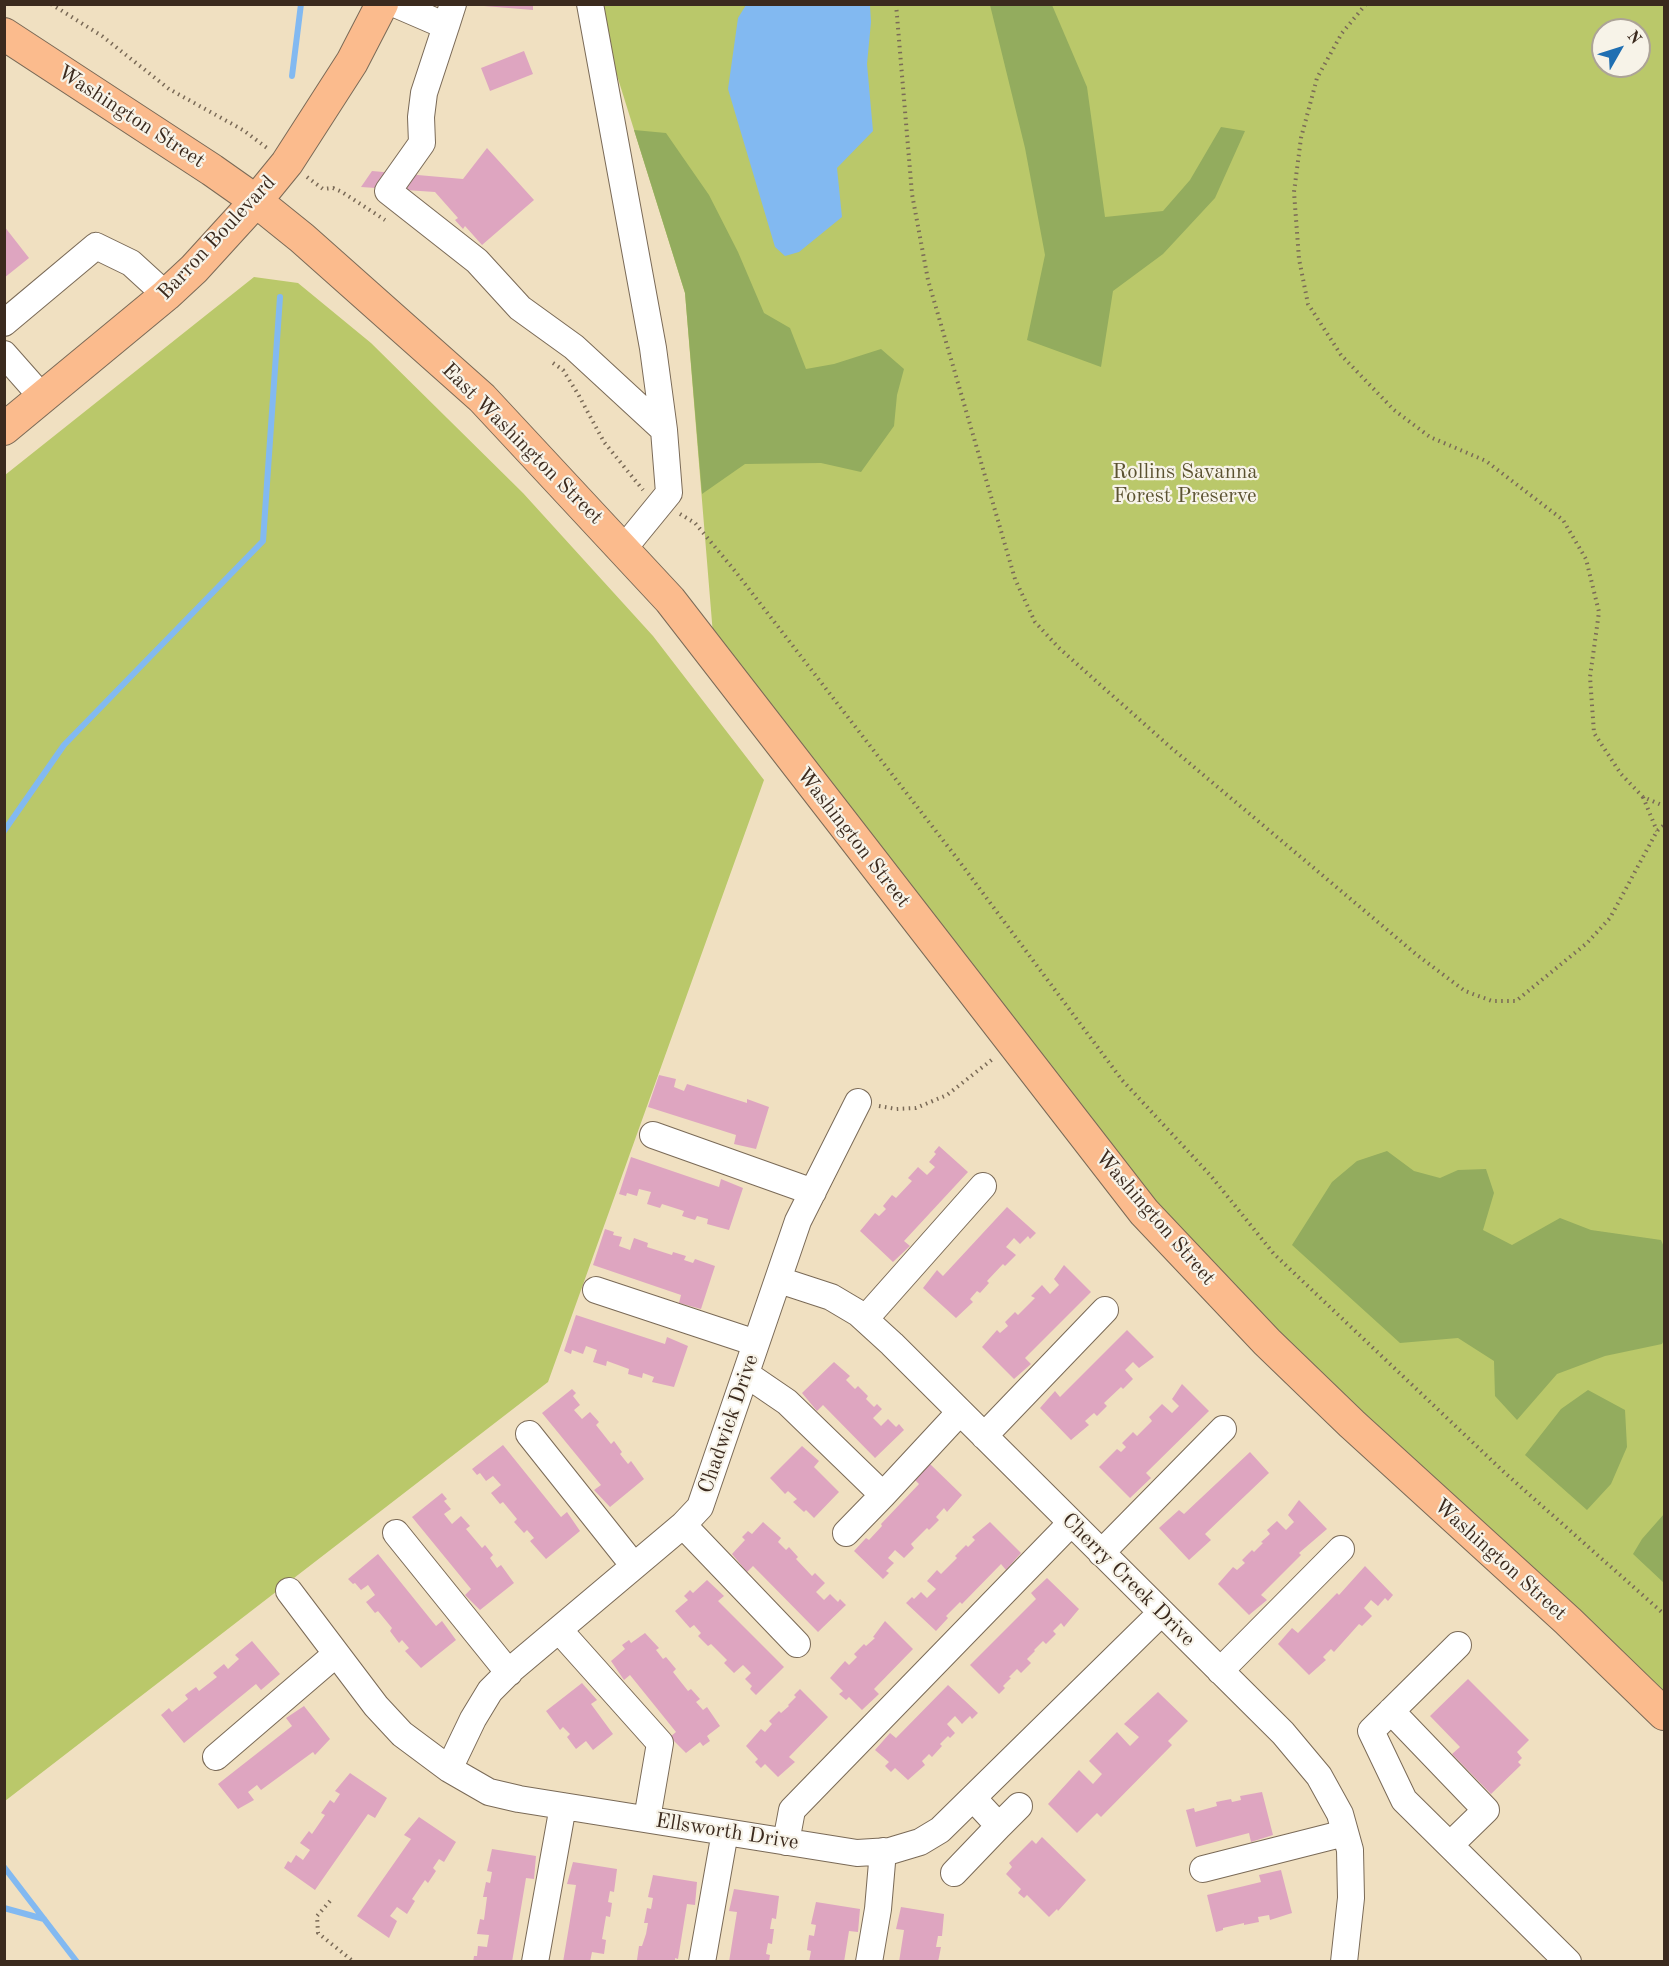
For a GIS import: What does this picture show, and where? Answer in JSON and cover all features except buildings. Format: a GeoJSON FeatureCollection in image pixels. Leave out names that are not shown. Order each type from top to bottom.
{"type":"FeatureCollection","features":[{"type":"Feature","properties":{"kind":"main road","name":"Barron Boulevard"},"geometry":{"type":"LineString","coordinates":[[4,429],[166,295],[256,201],[287,163],[352,62],[382,4]]}},
{"type":"Feature","properties":{"kind":"main road","name":"Washington Street"},"geometry":{"type":"LineString","coordinates":[[4,34],[256,201]]}},
{"type":"Feature","properties":{"kind":"main road","name":"East Washington Street"},"geometry":{"type":"LineString","coordinates":[[256,201],[302,238],[482,398],[624,548],[670,600],[715,659]]}},
{"type":"Feature","properties":{"kind":"main road","name":"Washington Street"},"geometry":{"type":"LineString","coordinates":[[715,659],[1144,1212],[1267,1342],[1352,1424],[1568,1621],[1665,1714]]}},
{"type":"Feature","properties":{"kind":"street"},"geometry":{"type":"LineString","coordinates":[[395,4],[450,15],[424,93],[421,117],[422,143],[388,191],[477,261],[520,308],[574,346],[664,430]]}},
{"type":"Feature","properties":{"kind":"street"},"geometry":{"type":"LineString","coordinates":[[590,4],[653,348],[664,430],[669,493],[624,548]]}},
{"type":"Feature","properties":{"kind":"street"},"geometry":{"type":"LineString","coordinates":[[4,323],[96,246],[131,263],[166,295]]}},
{"type":"Feature","properties":{"kind":"street"},"geometry":{"type":"LineString","coordinates":[[4,354],[42,397]]}},
{"type":"Feature","properties":{"kind":"street","name":"Chadwick Drive"},"geometry":{"type":"LineString","coordinates":[[449,1769],[490,1691],[508,1673],[683,1525],[700,1507],[798,1221],[858,1102]]}},
{"type":"Feature","properties":{"kind":"street"},"geometry":{"type":"LineString","coordinates":[[653,1135],[813,1192]]}},
{"type":"Feature","properties":{"kind":"street"},"geometry":{"type":"LineString","coordinates":[[865,1319],[983,1186]]}},
{"type":"Feature","properties":{"kind":"street","name":"Cherry Creek Drive"},"geometry":{"type":"LineString","coordinates":[[779,1280],[831,1297],[865,1319],[1283,1733],[1319,1776],[1340,1814],[1350,1850],[1351,1898],[1344,1962]]}},
{"type":"Feature","properties":{"kind":"street"},"geometry":{"type":"LineString","coordinates":[[596,1290],[756,1343]]}},
{"type":"Feature","properties":{"kind":"street"},"geometry":{"type":"LineString","coordinates":[[984,1436],[1105,1310]]}},
{"type":"Feature","properties":{"kind":"street"},"geometry":{"type":"LineString","coordinates":[[746,1374],[787,1402],[883,1495]]}},
{"type":"Feature","properties":{"kind":"street"},"geometry":{"type":"LineString","coordinates":[[846,1533],[960,1412]]}},
{"type":"Feature","properties":{"kind":"street"},"geometry":{"type":"LineString","coordinates":[[1101,1553],[1223,1429]]}},
{"type":"Feature","properties":{"kind":"street"},"geometry":{"type":"LineString","coordinates":[[529,1434],[634,1566]]}},
{"type":"Feature","properties":{"kind":"street"},"geometry":{"type":"LineString","coordinates":[[786,1842],[792,1810],[1071,1523]]}},
{"type":"Feature","properties":{"kind":"street"},"geometry":{"type":"LineString","coordinates":[[683,1525],[797,1644]]}},
{"type":"Feature","properties":{"kind":"street"},"geometry":{"type":"LineString","coordinates":[[396,1533],[508,1673]]}},
{"type":"Feature","properties":{"kind":"street"},"geometry":{"type":"LineString","coordinates":[[1220,1671],[1341,1549]]}},
{"type":"Feature","properties":{"kind":"street","name":"Ellsworth Drive"},"geometry":{"type":"LineString","coordinates":[[289,1591],[376,1706],[402,1734],[449,1769],[489,1791],[563,1806],[856,1853],[883,1851],[920,1842],[940,1830],[1161,1613]]}},
{"type":"Feature","properties":{"kind":"street"},"geometry":{"type":"LineString","coordinates":[[560,1630],[660,1743],[647,1819]]}},
{"type":"Feature","properties":{"kind":"street"},"geometry":{"type":"LineString","coordinates":[[1458,1645],[1371,1731],[1404,1800],[1568,1962]]}},
{"type":"Feature","properties":{"kind":"street"},"geometry":{"type":"LineString","coordinates":[[216,1757],[336,1654]]}},
{"type":"Feature","properties":{"kind":"street"},"geometry":{"type":"LineString","coordinates":[[1391,1711],[1486,1810],[1450,1845]]}},
{"type":"Feature","properties":{"kind":"street"},"geometry":{"type":"LineString","coordinates":[[972,1798],[999,1827]]}},
{"type":"Feature","properties":{"kind":"street"},"geometry":{"type":"LineString","coordinates":[[535,1962],[563,1806]]}},
{"type":"Feature","properties":{"kind":"street"},"geometry":{"type":"LineString","coordinates":[[954,1873],[1019,1806]]}},
{"type":"Feature","properties":{"kind":"street"},"geometry":{"type":"LineString","coordinates":[[702,1962],[725,1832]]}},
{"type":"Feature","properties":{"kind":"street"},"geometry":{"type":"LineString","coordinates":[[1203,1869],[1345,1833]]}},
{"type":"Feature","properties":{"kind":"street"},"geometry":{"type":"LineString","coordinates":[[869,1962],[878,1909],[883,1851]]}},
{"type":"Feature","properties":{"kind":"path"},"geometry":{"type":"LineString","coordinates":[[51,4],[102,36],[169,89],[243,130]]}},
{"type":"Feature","properties":{"kind":"path"},"geometry":{"type":"LineString","coordinates":[[896,4],[912,194],[928,280],[1015,579],[1035,622],[1058,647],[1169,746],[1417,955],[1465,991],[1492,1001],[1516,1001],[1587,943],[1610,918],[1657,831],[1665,825]]}},
{"type":"Feature","properties":{"kind":"path"},"geometry":{"type":"LineString","coordinates":[[1366,4],[1342,33],[1317,78],[1301,138],[1294,192],[1299,259],[1308,304],[1341,355],[1394,410],[1430,437],[1486,461],[1563,520],[1586,559],[1599,612],[1590,677],[1594,733],[1621,774],[1643,797],[1657,831]]}},
{"type":"Feature","properties":{"kind":"path"},"geometry":{"type":"LineString","coordinates":[[323,189],[333,188],[342,192],[388,222]]}},
{"type":"Feature","properties":{"kind":"path"},"geometry":{"type":"LineString","coordinates":[[547,357],[562,370],[604,442],[646,493],[695,523],[735,571],[966,870],[1122,1080],[1211,1176],[1274,1254],[1505,1473],[1665,1614]]}},
{"type":"Feature","properties":{"kind":"path"},"geometry":{"type":"LineString","coordinates":[[1643,797],[1665,806]]}},
{"type":"Feature","properties":{"kind":"path"},"geometry":{"type":"LineString","coordinates":[[858,1102],[896,1109],[915,1108],[947,1095],[1013,1043]]}},
{"type":"Feature","properties":{"kind":"path"},"geometry":{"type":"LineString","coordinates":[[330,1901],[317,1916],[318,1933],[354,1962]]}},
{"type":"Feature","properties":{"kind":"green space","name":"Rollins Savanna Forest Preserve"},"geometry":{"type":"Polygon","coordinates":[[[595,5],[1664,5],[1664,1714],[1267,1342],[715,659],[685,293],[595,5]]]}},
{"type":"Feature","properties":{"kind":"green space"},"geometry":{"type":"Polygon","coordinates":[[[990,5],[1052,5],[1087,87],[1105,217],[1163,211],[1190,180],[1221,127],[1245,131],[1215,198],[1163,254],[1113,291],[1101,367],[1027,340],[1045,255],[1025,148],[990,5]]]}},
{"type":"Feature","properties":{"kind":"green space"},"geometry":{"type":"Polygon","coordinates":[[[634,130],[666,133],[709,195],[738,252],[764,313],[790,328],[806,369],[834,364],[881,349],[904,369],[897,395],[894,426],[861,472],[821,463],[745,464],[702,494],[685,293],[634,130]]]}},
{"type":"Feature","properties":{"kind":"green space"},"geometry":{"type":"Polygon","coordinates":[[[254,277],[298,283],[371,343],[523,493],[653,636],[764,780],[548,1382],[5,1801],[5,475],[254,277]]]}},
{"type":"Feature","properties":{"kind":"green space"},"geometry":{"type":"Polygon","coordinates":[[[1387,1151],[1414,1171],[1440,1178],[1458,1170],[1486,1169],[1494,1193],[1483,1230],[1512,1245],[1560,1218],[1591,1230],[1661,1240],[1664,1247],[1664,1340],[1662,1344],[1605,1356],[1557,1374],[1517,1420],[1495,1396],[1494,1361],[1458,1338],[1400,1343],[1292,1245],[1332,1182],[1357,1161],[1387,1151]]]}},
{"type":"Feature","properties":{"kind":"green space"},"geometry":{"type":"Polygon","coordinates":[[[1588,1390],[1625,1410],[1627,1447],[1611,1484],[1587,1510],[1525,1455],[1561,1409],[1588,1390]]]}},
{"type":"Feature","properties":{"kind":"green space"},"geometry":{"type":"Polygon","coordinates":[[[1664,1514],[1664,1583],[1633,1554],[1642,1539],[1664,1514]]]}},
{"type":"Feature","properties":{"kind":"water"},"geometry":{"type":"Polygon","coordinates":[[[746,5],[870,5],[871,22],[867,64],[873,131],[837,168],[842,217],[799,252],[785,256],[775,247],[728,89],[738,18],[746,5]]]}},
{"type":"Feature","properties":{"kind":"waterway"},"geometry":{"type":"LineString","coordinates":[[292,76],[301,4]]}},
{"type":"Feature","properties":{"kind":"waterway"},"geometry":{"type":"LineString","coordinates":[[4,831],[64,745],[263,541],[280,297]]}},
{"type":"Feature","properties":{"kind":"waterway"},"geometry":{"type":"LineString","coordinates":[[4,1867],[77,1962]]}},
{"type":"Feature","properties":{"kind":"waterway"},"geometry":{"type":"LineString","coordinates":[[4,1908],[44,1919]]}}]}
